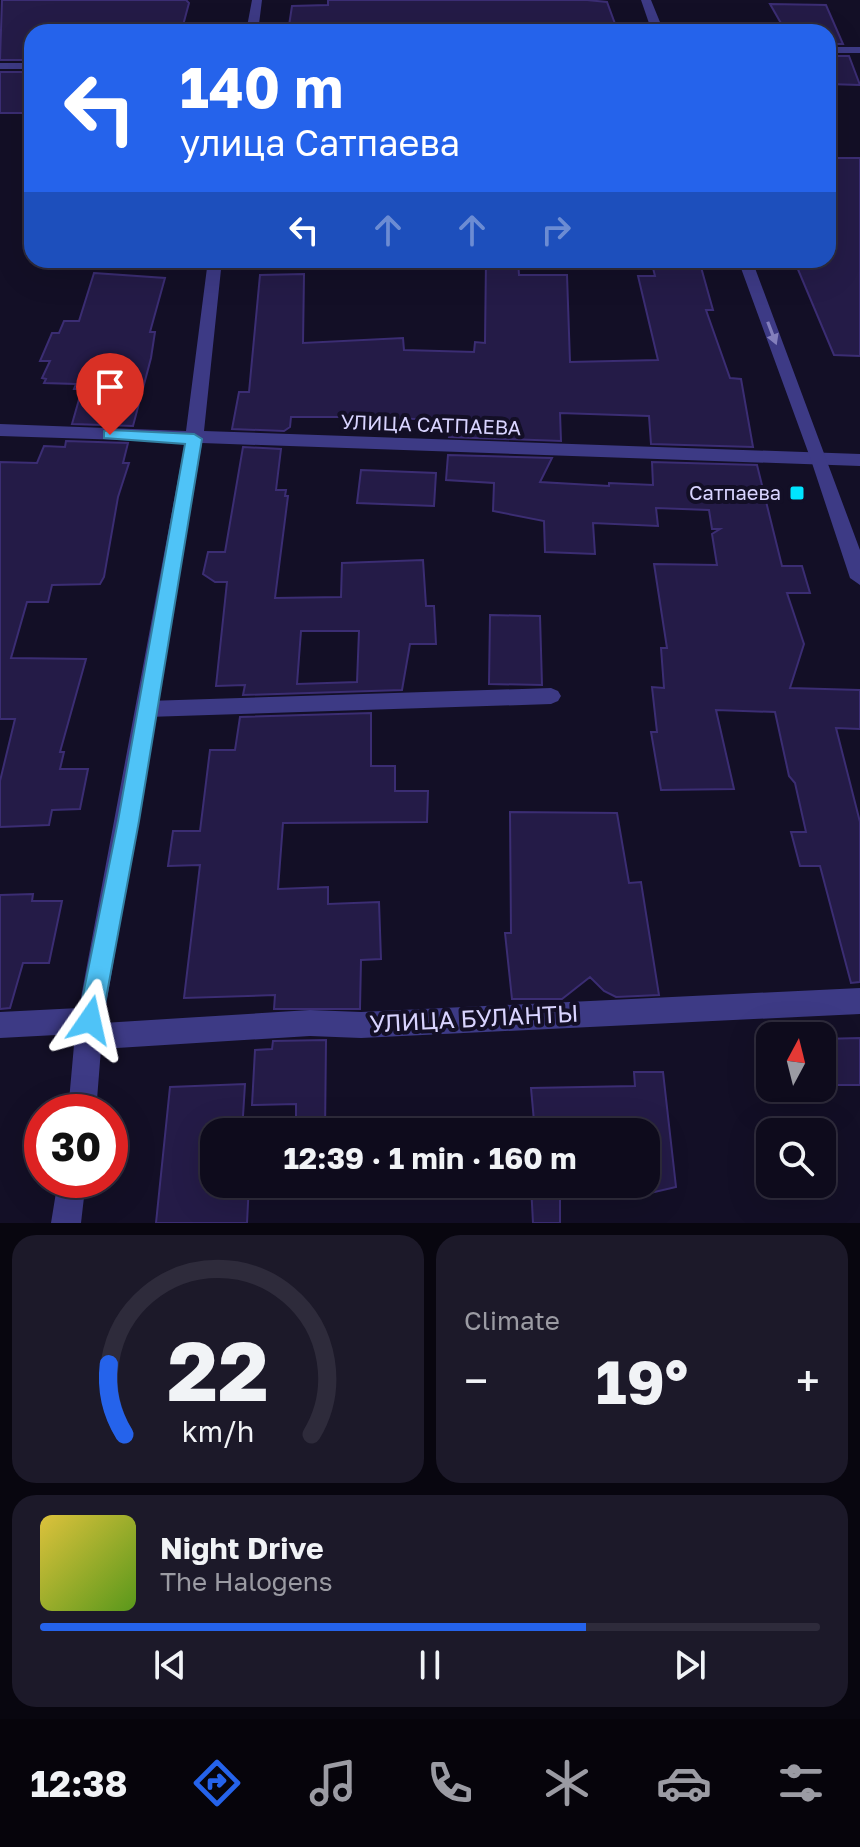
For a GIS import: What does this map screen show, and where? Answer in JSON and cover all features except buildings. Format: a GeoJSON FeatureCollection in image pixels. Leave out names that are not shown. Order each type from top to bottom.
{"type":"FeatureCollection","features":[{"type":"Feature","properties":{"kind":"street"},"geometry":{"type":"LineString","coordinates":[[253,24],[257,0]]}},
{"type":"Feature","properties":{"kind":"street"},"geometry":{"type":"LineString","coordinates":[[646,0],[655,24]]}},
{"type":"Feature","properties":{"kind":"street"},"geometry":{"type":"LineString","coordinates":[[836,50],[860,50]]}},
{"type":"Feature","properties":{"kind":"street"},"geometry":{"type":"LineString","coordinates":[[0,66],[24,66]]}},
{"type":"Feature","properties":{"kind":"street"},"geometry":{"type":"LineString","coordinates":[[84,1094],[88,1028],[194,439],[214,268]]}},
{"type":"Feature","properties":{"kind":"street"},"geometry":{"type":"LineString","coordinates":[[748,268],[820,460],[860,578]]}},
{"type":"Feature","properties":{"kind":"street","name":"УЛИЦА САТПАЕВА"},"geometry":{"type":"LineString","coordinates":[[0,430],[860,460]]}},
{"type":"Feature","properties":{"kind":"street","name":"УЛИЦА БУЛАНТЫ"},"geometry":{"type":"LineString","coordinates":[[0,1025],[88,1028],[310,1023],[361,1025],[860,1001]]}},
{"type":"Feature","properties":{"kind":"street"},"geometry":{"type":"LineString","coordinates":[[66,1223],[69,1198]]}},
{"type":"Feature","properties":{"kind":"lane"},"geometry":{"type":"LineString","coordinates":[[147,709],[551,696]]}},
{"type":"Feature","properties":{"kind":"place","name":"Сатпаева"},"geometry":{"type":"Point","coordinates":[797,493]}},
{"type":"Feature","properties":{"kind":"route"},"geometry":{"type":"LineString","coordinates":[[90,1020],[194,439],[110,435]]}}]}
